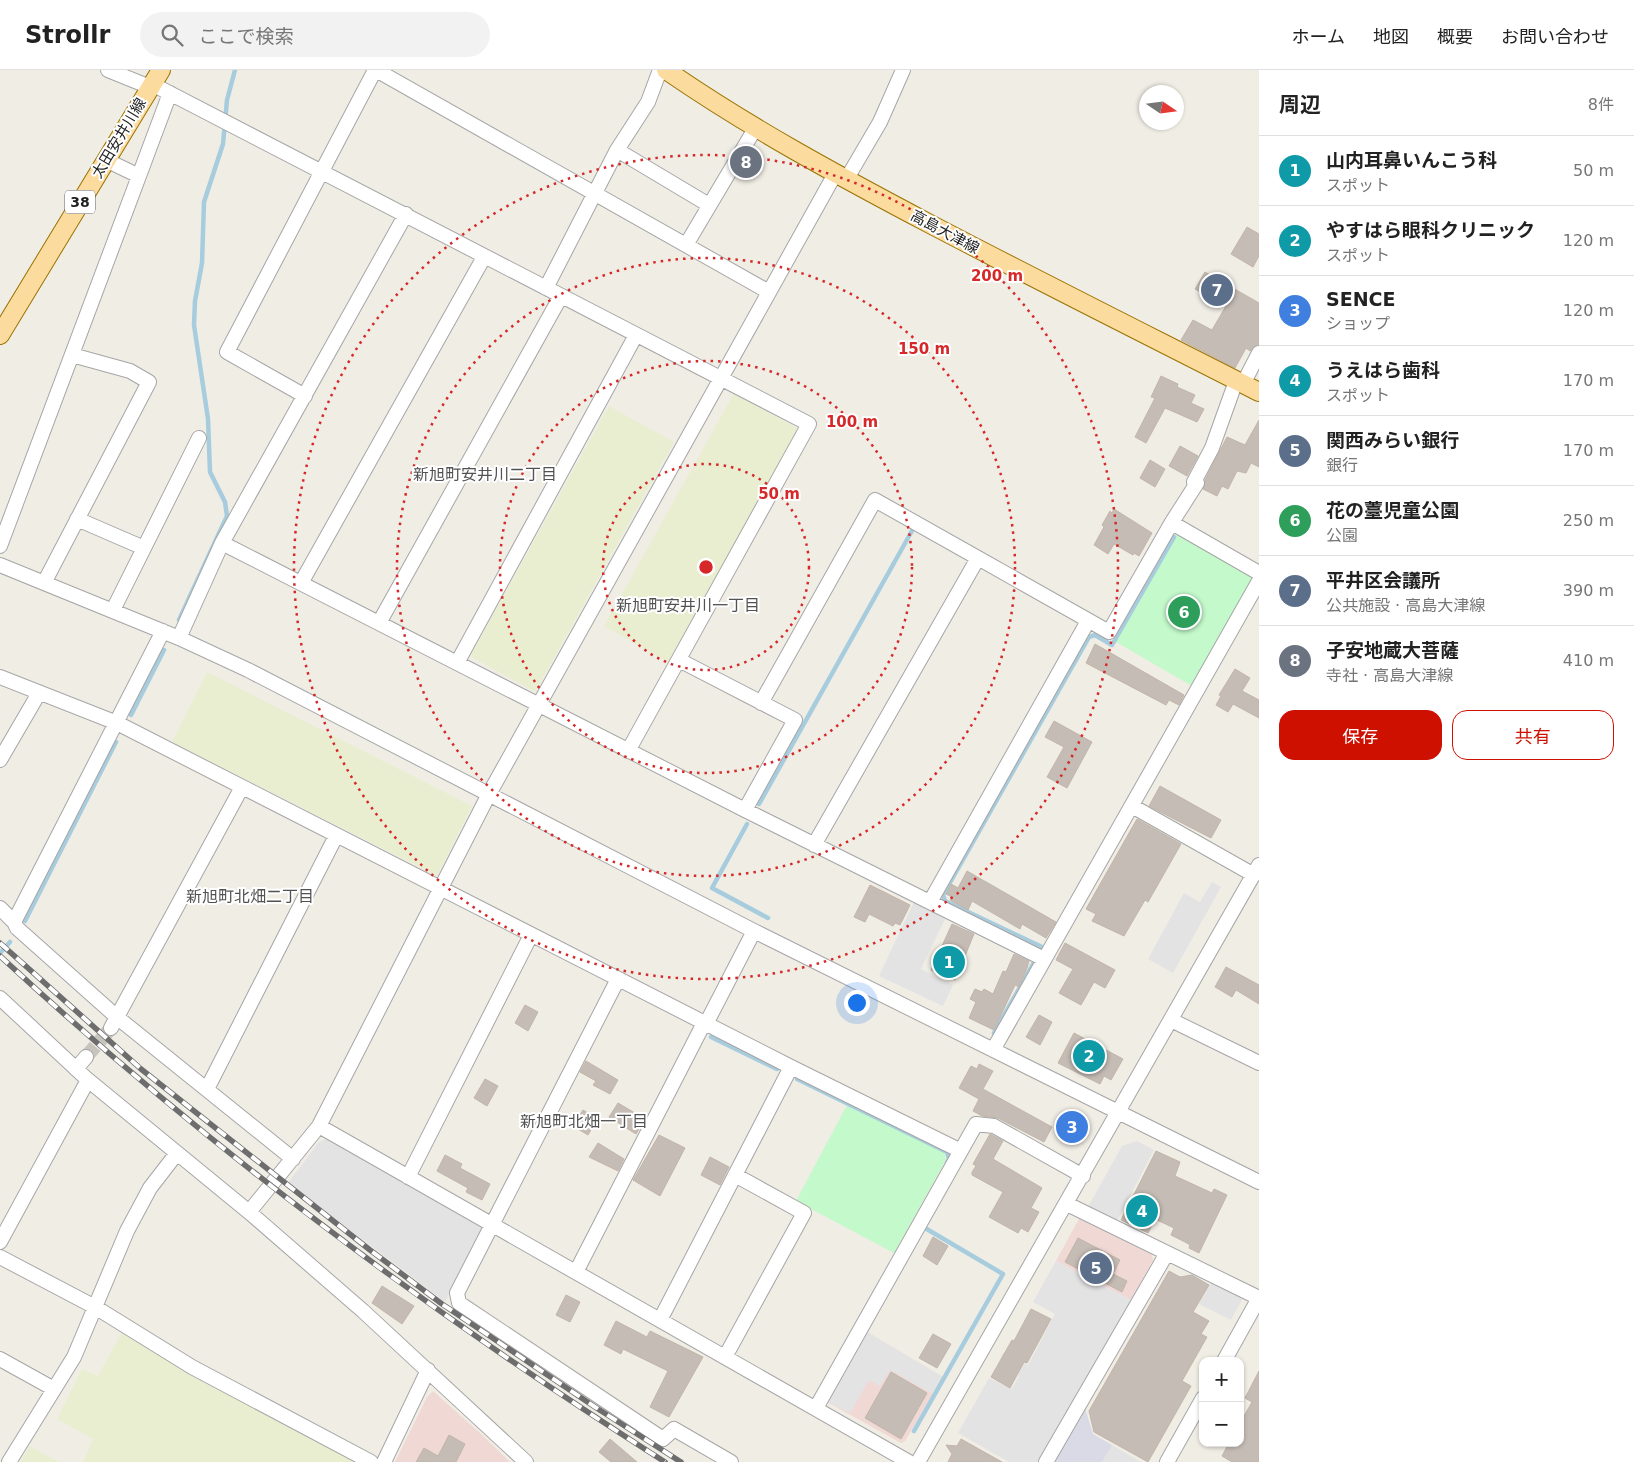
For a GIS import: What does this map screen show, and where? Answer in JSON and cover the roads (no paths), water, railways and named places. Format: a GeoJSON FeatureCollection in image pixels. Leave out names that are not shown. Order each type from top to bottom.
{"type":"FeatureCollection","features":[{"type":"Feature","properties":{"kind":"main road","name":"高島大津線"},"geometry":{"type":"LineString","coordinates":[[666,70],[718,106],[841,177],[1061,293],[1259,392]]}},
{"type":"Feature","properties":{"kind":"main road","name":"太田安井川線"},"geometry":{"type":"LineString","coordinates":[[0,334],[154,80]]}},
{"type":"Feature","properties":{"kind":"street"},"geometry":{"type":"LineString","coordinates":[[108,70],[154,80],[170,93],[809,424],[628,751]]}},
{"type":"Feature","properties":{"kind":"street"},"geometry":{"type":"LineString","coordinates":[[305,396],[226,352],[375,70],[769,292]]}},
{"type":"Feature","properties":{"kind":"street"},"geometry":{"type":"LineString","coordinates":[[546,288],[617,150],[648,102],[660,70]]}},
{"type":"Feature","properties":{"kind":"street"},"geometry":{"type":"LineString","coordinates":[[250,1212],[319,1126],[489,794],[538,705],[769,292],[841,177],[880,122],[903,70]]}},
{"type":"Feature","properties":{"kind":"street"},"geometry":{"type":"LineString","coordinates":[[0,546],[170,93]]}},
{"type":"Feature","properties":{"kind":"street"},"geometry":{"type":"LineString","coordinates":[[686,245],[756,127]]}},
{"type":"Feature","properties":{"kind":"street"},"geometry":{"type":"LineString","coordinates":[[617,150],[709,205]]}},
{"type":"Feature","properties":{"kind":"street"},"geometry":{"type":"LineString","coordinates":[[106,160],[138,176]]}},
{"type":"Feature","properties":{"kind":"street"},"geometry":{"type":"LineString","coordinates":[[179,638],[222,543],[406,214]]}},
{"type":"Feature","properties":{"kind":"street"},"geometry":{"type":"LineString","coordinates":[[301,583],[484,257]]}},
{"type":"Feature","properties":{"kind":"street"},"geometry":{"type":"LineString","coordinates":[[379,623],[561,296]]}},
{"type":"Feature","properties":{"kind":"street"},"geometry":{"type":"LineString","coordinates":[[457,664],[636,335]]}},
{"type":"Feature","properties":{"kind":"street"},"geometry":{"type":"LineString","coordinates":[[761,703],[875,500],[1109,632],[1197,483],[1194,482],[1212,448],[1240,382],[1259,353]]}},
{"type":"Feature","properties":{"kind":"street"},"geometry":{"type":"LineString","coordinates":[[44,583],[150,382],[130,371],[72,355]]}},
{"type":"Feature","properties":{"kind":"street"},"geometry":{"type":"LineString","coordinates":[[113,610],[199,438]]}},
{"type":"Feature","properties":{"kind":"street"},"geometry":{"type":"LineString","coordinates":[[77,519],[144,548]]}},
{"type":"Feature","properties":{"kind":"street"},"geometry":{"type":"LineString","coordinates":[[1172,523],[1259,573]]}},
{"type":"Feature","properties":{"kind":"street"},"geometry":{"type":"LineString","coordinates":[[222,543],[744,810],[1044,959]]}},
{"type":"Feature","properties":{"kind":"street"},"geometry":{"type":"LineString","coordinates":[[814,845],[978,558]]}},
{"type":"Feature","properties":{"kind":"street"},"geometry":{"type":"LineString","coordinates":[[0,565],[163,631],[248,670],[754,931],[1259,1182]]}},
{"type":"Feature","properties":{"kind":"street"},"geometry":{"type":"LineString","coordinates":[[993,1050],[1259,582]]}},
{"type":"Feature","properties":{"kind":"street"},"geometry":{"type":"LineString","coordinates":[[930,902],[1088,621]]}},
{"type":"Feature","properties":{"kind":"street"},"geometry":{"type":"LineString","coordinates":[[14,922],[163,631]]}},
{"type":"Feature","properties":{"kind":"street"},"geometry":{"type":"LineString","coordinates":[[679,660],[795,720],[744,810]]}},
{"type":"Feature","properties":{"kind":"street"},"geometry":{"type":"LineString","coordinates":[[0,677],[117,723],[705,1024],[961,1152]]}},
{"type":"Feature","properties":{"kind":"street"},"geometry":{"type":"LineString","coordinates":[[0,760],[39,693]]}},
{"type":"Feature","properties":{"kind":"street"},"geometry":{"type":"LineString","coordinates":[[114,1023],[242,787]]}},
{"type":"Feature","properties":{"kind":"street"},"geometry":{"type":"LineString","coordinates":[[918,1462],[1256,870],[1132,806]]}},
{"type":"Feature","properties":{"kind":"street"},"geometry":{"type":"LineString","coordinates":[[207,1089],[336,836]]}},
{"type":"Feature","properties":{"kind":"street"},"geometry":{"type":"LineString","coordinates":[[0,908],[14,922],[17,928],[114,1023],[207,1089],[293,1159]]}},
{"type":"Feature","properties":{"kind":"street"},"geometry":{"type":"LineString","coordinates":[[576,1272],[754,931]]}},
{"type":"Feature","properties":{"kind":"street"},"geometry":{"type":"LineString","coordinates":[[408,1177],[531,935]]}},
{"type":"Feature","properties":{"kind":"street"},"geometry":{"type":"LineString","coordinates":[[618,979],[457,1293],[459,1303],[663,1439],[674,1429],[731,1462]]}},
{"type":"Feature","properties":{"kind":"street"},"geometry":{"type":"LineString","coordinates":[[0,998],[88,1080],[250,1212],[428,1370],[526,1462]]}},
{"type":"Feature","properties":{"kind":"street"},"geometry":{"type":"LineString","coordinates":[[1171,1020],[1259,1063]]}},
{"type":"Feature","properties":{"kind":"street"},"geometry":{"type":"LineString","coordinates":[[76,1069],[86,1057]]}},
{"type":"Feature","properties":{"kind":"street"},"geometry":{"type":"LineString","coordinates":[[660,1320],[791,1067]]}},
{"type":"Feature","properties":{"kind":"street"},"geometry":{"type":"LineString","coordinates":[[0,1242],[88,1080]]}},
{"type":"Feature","properties":{"kind":"street"},"geometry":{"type":"LineString","coordinates":[[816,1408],[976,1124],[994,1126],[1083,1176]]}},
{"type":"Feature","properties":{"kind":"street"},"geometry":{"type":"LineString","coordinates":[[319,1126],[909,1462]]}},
{"type":"Feature","properties":{"kind":"street"},"geometry":{"type":"LineString","coordinates":[[9,1462],[74,1358],[136,1214],[150,1188],[177,1153]]}},
{"type":"Feature","properties":{"kind":"street"},"geometry":{"type":"LineString","coordinates":[[725,1357],[804,1213],[735,1175]]}},
{"type":"Feature","properties":{"kind":"street"},"geometry":{"type":"LineString","coordinates":[[1067,1204],[1259,1298],[1226,1357]]}},
{"type":"Feature","properties":{"kind":"street"},"geometry":{"type":"LineString","coordinates":[[1046,1462],[1167,1253]]}},
{"type":"Feature","properties":{"kind":"street"},"geometry":{"type":"LineString","coordinates":[[0,1257],[95,1307],[192,1367],[371,1462]]}},
{"type":"Feature","properties":{"kind":"street"},"geometry":{"type":"LineString","coordinates":[[0,1359],[54,1389]]}},
{"type":"Feature","properties":{"kind":"street"},"geometry":{"type":"LineString","coordinates":[[384,1462],[428,1370]]}},
{"type":"Feature","properties":{"kind":"street"},"geometry":{"type":"LineString","coordinates":[[1167,1462],[1201,1402]]}},
{"type":"Feature","properties":{"kind":"waterway"},"geometry":{"type":"LineString","coordinates":[[179,620],[227,516],[225,502],[210,472],[208,419],[194,325],[195,301],[202,263],[204,202],[223,144],[227,100],[235,70]]}},
{"type":"Feature","properties":{"kind":"waterway"},"geometry":{"type":"LineString","coordinates":[[759,804],[913,529]]}},
{"type":"Feature","properties":{"kind":"waterway"},"geometry":{"type":"LineString","coordinates":[[1042,947],[945,901],[943,895],[1089,637],[1095,635],[1112,645],[1174,537]]}},
{"type":"Feature","properties":{"kind":"waterway"},"geometry":{"type":"LineString","coordinates":[[131,715],[164,650]]}},
{"type":"Feature","properties":{"kind":"waterway"},"geometry":{"type":"LineString","coordinates":[[25,921],[116,742]]}},
{"type":"Feature","properties":{"kind":"waterway"},"geometry":{"type":"LineString","coordinates":[[747,824],[712,888],[768,918]]}},
{"type":"Feature","properties":{"kind":"waterway"},"geometry":{"type":"LineString","coordinates":[[0,953],[10,942]]}},
{"type":"Feature","properties":{"kind":"waterway"},"geometry":{"type":"LineString","coordinates":[[994,1033],[1033,964]]}},
{"type":"Feature","properties":{"kind":"waterway"},"geometry":{"type":"LineString","coordinates":[[711,1037],[777,1069]]}},
{"type":"Feature","properties":{"kind":"waterway"},"geometry":{"type":"LineString","coordinates":[[797,1079],[947,1152],[949,1159],[947,1163]]}},
{"type":"Feature","properties":{"kind":"waterway"},"geometry":{"type":"LineString","coordinates":[[914,1431],[1003,1274],[925,1228]]}},
{"type":"Feature","properties":{"kind":"tunnel"},"geometry":{"type":"LineString","coordinates":[[86,1057],[111,1028]]}},
{"type":"Feature","properties":{"kind":"railway"},"geometry":{"type":"LineString","coordinates":[[0,943],[141,1069],[370,1250],[442,1304],[595,1407],[681,1462]]}},
{"type":"Feature","properties":{"kind":"railway"},"geometry":{"type":"LineString","coordinates":[[0,956],[157,1094],[321,1224],[490,1346],[665,1462]]}},
{"type":"Feature","properties":{"kind":"place","name":"子安地蔵大菩薩"},"geometry":{"type":"Point","coordinates":[746,162]}},
{"type":"Feature","properties":{"kind":"place","name":"平井区会議所"},"geometry":{"type":"Point","coordinates":[1217,290]}},
{"type":"Feature","properties":{"kind":"place","name":"花の薹児童公園"},"geometry":{"type":"Point","coordinates":[1184,612]}},
{"type":"Feature","properties":{"kind":"place","name":"山内耳鼻いんこう科"},"geometry":{"type":"Point","coordinates":[949,962]}},
{"type":"Feature","properties":{"kind":"place","name":"やすはら眼科クリニック"},"geometry":{"type":"Point","coordinates":[1089,1056]}},
{"type":"Feature","properties":{"kind":"place","name":"SENCE"},"geometry":{"type":"Point","coordinates":[1072,1127]}},
{"type":"Feature","properties":{"kind":"place","name":"うえはら歯科"},"geometry":{"type":"Point","coordinates":[1142,1211]}},
{"type":"Feature","properties":{"kind":"place","name":"関西みらい銀行"},"geometry":{"type":"Point","coordinates":[1096,1268]}},
{"type":"Feature","properties":{"kind":"district","name":"新旭町安井川二丁目"},"geometry":{"type":"Point","coordinates":[485,474]}},
{"type":"Feature","properties":{"kind":"district","name":"新旭町安井川一丁目"},"geometry":{"type":"Point","coordinates":[688,605]}},
{"type":"Feature","properties":{"kind":"district","name":"新旭町北畑二丁目"},"geometry":{"type":"Point","coordinates":[250,896]}},
{"type":"Feature","properties":{"kind":"district","name":"新旭町北畑一丁目"},"geometry":{"type":"Point","coordinates":[584,1121]}}]}
